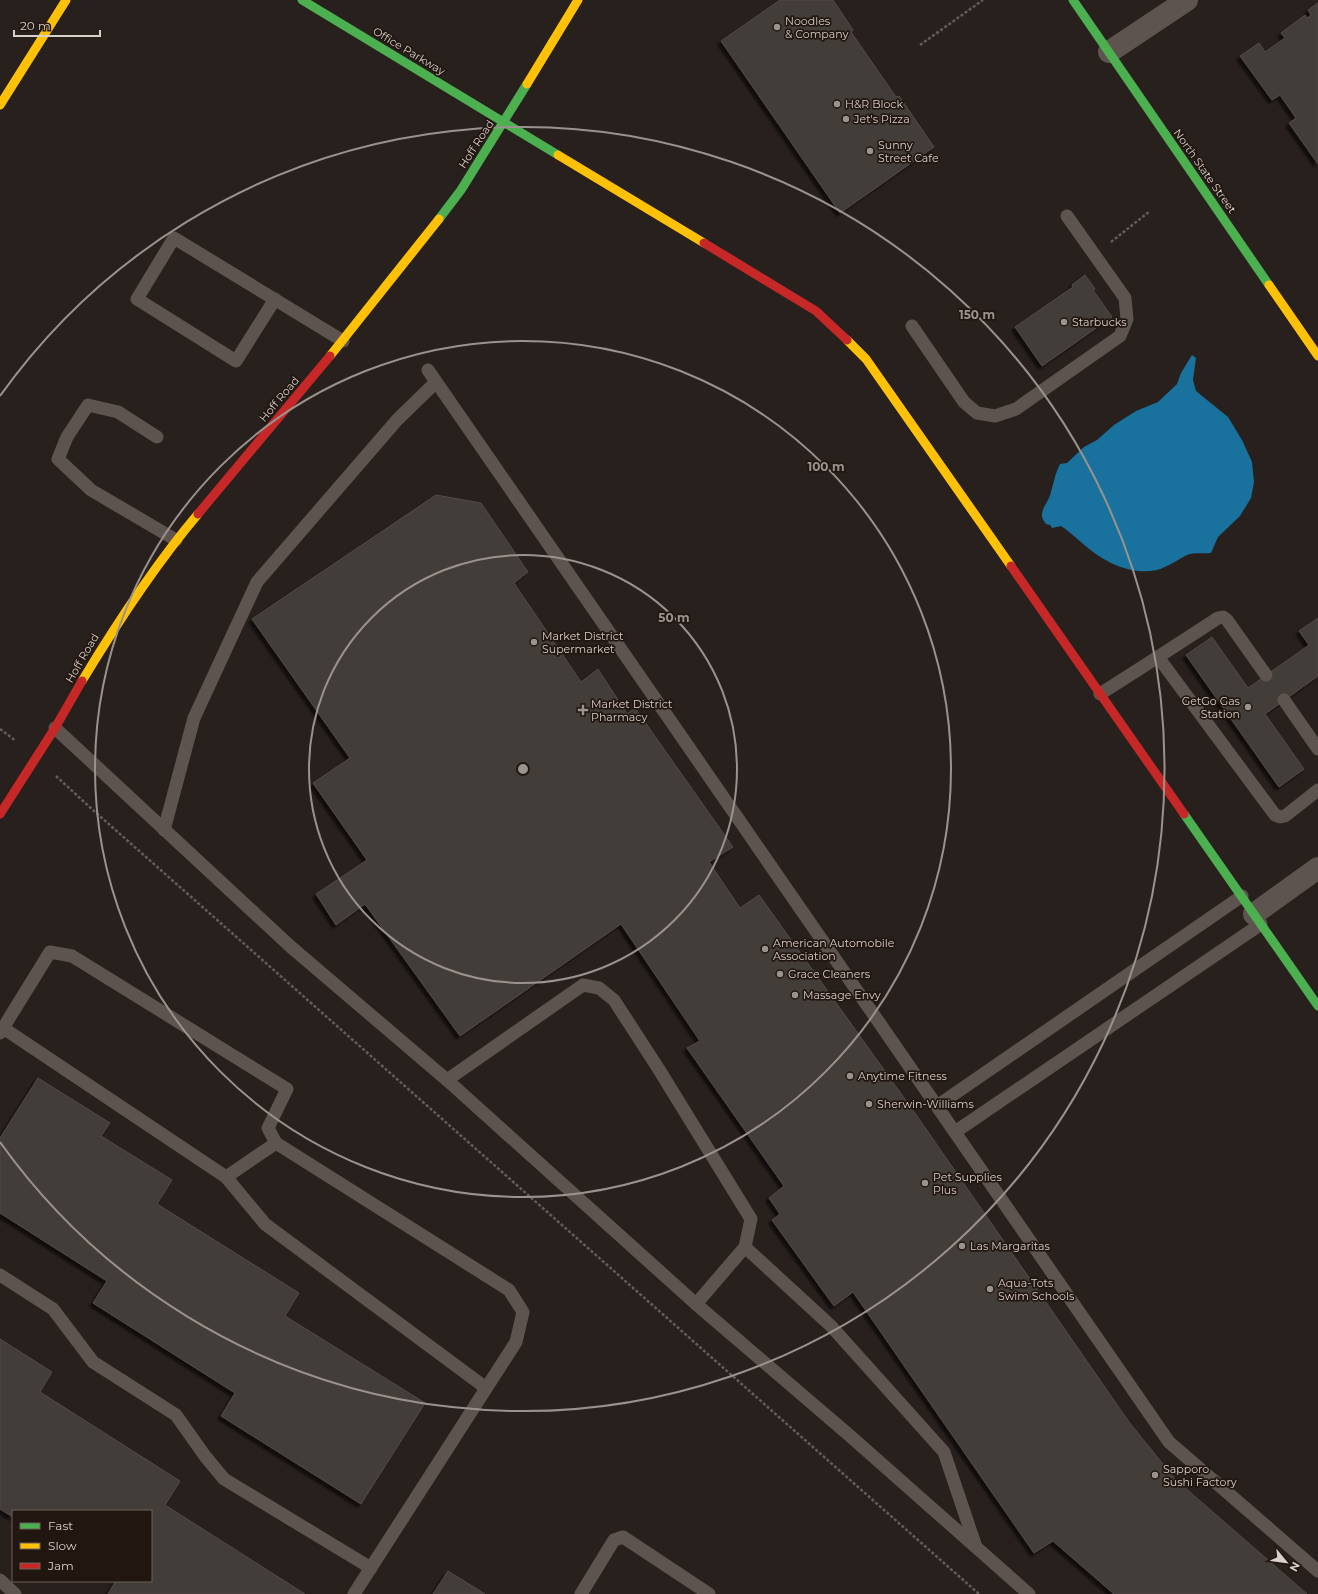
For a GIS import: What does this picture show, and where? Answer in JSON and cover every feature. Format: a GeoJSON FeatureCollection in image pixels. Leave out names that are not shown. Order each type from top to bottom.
{"type":"FeatureCollection","features":[{"type":"Feature","properties":{"kind":"street"},"geometry":{"type":"LineString","coordinates":[[0,105],[66,0]]}},
{"type":"Feature","properties":{"kind":"street","name":"Office Parkway"},"geometry":{"type":"LineString","coordinates":[[302,0],[816,311],[866,359],[1318,1006]]}},
{"type":"Feature","properties":{"kind":"street","name":"Hoff Road"},"geometry":{"type":"LineString","coordinates":[[0,814],[55,728],[112,631],[176,540],[343,341],[460,190],[504,123],[578,0]]}},
{"type":"Feature","properties":{"kind":"street","name":"North State Street"},"geometry":{"type":"LineString","coordinates":[[1072,0],[1318,356]]}},
{"type":"Feature","properties":{"kind":"street"},"geometry":{"type":"LineString","coordinates":[[1109,52],[1187,0]]}},
{"type":"Feature","properties":{"kind":"street"},"geometry":{"type":"LineString","coordinates":[[1252,912],[1318,868]]}},
{"type":"Feature","properties":{"kind":"lane"},"geometry":{"type":"LineString","coordinates":[[912,326],[964,402],[977,413],[995,416],[1016,409],[1120,336],[1127,319],[1125,298],[1067,216]]}},
{"type":"Feature","properties":{"kind":"lane"},"geometry":{"type":"LineString","coordinates":[[275,299],[236,361],[137,299],[174,238],[275,299],[343,341]]}},
{"type":"Feature","properties":{"kind":"lane"},"geometry":{"type":"LineString","coordinates":[[428,370],[1169,1442],[1318,1571]]}},
{"type":"Feature","properties":{"kind":"lane"},"geometry":{"type":"LineString","coordinates":[[164,830],[194,718],[257,582],[397,420],[436,382]]}},
{"type":"Feature","properties":{"kind":"lane"},"geometry":{"type":"LineString","coordinates":[[157,437],[118,412],[88,405],[67,437],[58,459],[91,490],[176,540]]}},
{"type":"Feature","properties":{"kind":"lane"},"geometry":{"type":"LineString","coordinates":[[1100,694],[1218,618],[1223,617],[1227,620],[1266,675]]}},
{"type":"Feature","properties":{"kind":"lane"},"geometry":{"type":"LineString","coordinates":[[1158,657],[1275,815],[1280,817],[1285,816],[1318,790]]}},
{"type":"Feature","properties":{"kind":"lane"},"geometry":{"type":"LineString","coordinates":[[1284,700],[1318,749]]}},
{"type":"Feature","properties":{"kind":"lane"},"geometry":{"type":"LineString","coordinates":[[55,728],[291,947],[447,1080],[696,1304],[849,1435],[1029,1594]]}},
{"type":"Feature","properties":{"kind":"lane"},"geometry":{"type":"LineString","coordinates":[[937,1106],[1252,912]]}},
{"type":"Feature","properties":{"kind":"lane"},"geometry":{"type":"LineString","coordinates":[[955,1132],[1252,912]]}},
{"type":"Feature","properties":{"kind":"lane"},"geometry":{"type":"LineString","coordinates":[[354,1594],[516,1342],[524,1312],[509,1290],[276,1143],[268,1128],[287,1089],[72,956],[50,952],[1,1031],[226,1177],[265,1224],[486,1388]]}},
{"type":"Feature","properties":{"kind":"lane"},"geometry":{"type":"LineString","coordinates":[[447,1080],[583,985],[599,988],[614,1000],[658,1068],[751,1219],[745,1247],[696,1304]]}},
{"type":"Feature","properties":{"kind":"lane"},"geometry":{"type":"LineString","coordinates":[[226,1177],[276,1143]]}},
{"type":"Feature","properties":{"kind":"lane"},"geometry":{"type":"LineString","coordinates":[[745,1247],[831,1326],[944,1452],[976,1548]]}},
{"type":"Feature","properties":{"kind":"lane"},"geometry":{"type":"LineString","coordinates":[[0,1275],[52,1309],[93,1362],[176,1415],[205,1456],[224,1479],[371,1568]]}},
{"type":"Feature","properties":{"kind":"lane"},"geometry":{"type":"LineString","coordinates":[[581,1594],[614,1540],[623,1537],[709,1594]]}},
{"type":"Feature","properties":{"kind":"lane"},"geometry":{"type":"LineString","coordinates":[[0,1580],[15,1594]]}},
{"type":"Feature","properties":{"kind":"path"},"geometry":{"type":"LineString","coordinates":[[920,45],[983,0]]}},
{"type":"Feature","properties":{"kind":"path"},"geometry":{"type":"LineString","coordinates":[[1095,255],[1150,211]]}},
{"type":"Feature","properties":{"kind":"path"},"geometry":{"type":"LineString","coordinates":[[0,729],[17,742]]}},
{"type":"Feature","properties":{"kind":"path"},"geometry":{"type":"LineString","coordinates":[[76,794],[979,1594]]}},
{"type":"Feature","properties":{"kind":"water"},"geometry":{"type":"Polygon","coordinates":[[[1192,355],[1196,358],[1193,380],[1196,391],[1228,417],[1242,440],[1252,462],[1254,482],[1251,498],[1240,516],[1218,537],[1211,553],[1190,554],[1157,570],[1137,571],[1117,566],[1098,556],[1061,526],[1052,528],[1050,525],[1046,524],[1042,517],[1043,509],[1050,495],[1060,464],[1067,463],[1084,447],[1097,440],[1114,425],[1136,411],[1158,402],[1177,384],[1181,373],[1192,355]]]}},
{"type":"Feature","properties":{"kind":"building"},"geometry":{"type":"Polygon","coordinates":[[[780,0],[833,0],[853,30],[851,32],[896,97],[899,96],[934,147],[840,213],[721,41],[780,0]]]}},
{"type":"Feature","properties":{"kind":"building"},"geometry":{"type":"Polygon","coordinates":[[[1318,3],[1318,164],[1289,123],[1296,118],[1280,95],[1272,100],[1240,56],[1259,43],[1265,52],[1285,38],[1281,33],[1305,15],[1307,18],[1311,15],[1308,10],[1318,3]]]}},
{"type":"Feature","properties":{"kind":"building","name":"Starbucks"},"geometry":{"type":"Polygon","coordinates":[[[1085,275],[1095,289],[1093,290],[1112,317],[1042,366],[1015,327],[1073,287],[1072,285],[1085,275]]]}},
{"type":"Feature","properties":{"kind":"building"},"geometry":{"type":"Polygon","coordinates":[[[436,495],[481,503],[528,572],[514,583],[581,682],[598,669],[627,714],[635,708],[733,847],[709,862],[740,908],[759,895],[917,1116],[1129,1422],[1175,1479],[1307,1594],[1114,1594],[1053,1541],[1034,1553],[853,1292],[834,1306],[772,1220],[780,1214],[769,1198],[784,1186],[687,1048],[700,1041],[621,924],[460,1036],[365,904],[336,925],[316,894],[367,860],[313,783],[350,758],[252,619],[436,495]]]}},
{"type":"Feature","properties":{"kind":"building","name":"GetGo Gas Station"},"geometry":{"type":"Polygon","coordinates":[[[1318,618],[1318,676],[1265,714],[1304,769],[1279,787],[1186,655],[1212,637],[1248,688],[1309,645],[1299,631],[1318,618]]]}},
{"type":"Feature","properties":{"kind":"building"},"geometry":{"type":"Polygon","coordinates":[[[38,1078],[110,1123],[101,1136],[172,1180],[157,1204],[299,1293],[285,1316],[425,1403],[361,1504],[221,1416],[235,1393],[93,1303],[107,1281],[0,1213],[0,1138],[38,1078]]]}},
{"type":"Feature","properties":{"kind":"building"},"geometry":{"type":"Polygon","coordinates":[[[0,1339],[52,1372],[40,1392],[180,1481],[165,1505],[305,1594],[108,1594],[115,1582],[152,1582],[152,1510],[12,1510],[12,1516],[0,1509],[0,1339]]]}},
{"type":"Feature","properties":{"kind":"building"},"geometry":{"type":"Polygon","coordinates":[[[448,1571],[485,1594],[433,1594],[448,1571]]]}},
{"type":"Feature","properties":{"kind":"traffic: fast"},"geometry":{"type":"LineString","coordinates":[[302,0],[558,155]]}},
{"type":"Feature","properties":{"kind":"traffic: fast"},"geometry":{"type":"LineString","coordinates":[[1073,0],[1269,285]]}},
{"type":"Feature","properties":{"kind":"traffic: fast"},"geometry":{"type":"LineString","coordinates":[[439,219],[461,190],[527,84]]}},
{"type":"Feature","properties":{"kind":"traffic: fast"},"geometry":{"type":"LineString","coordinates":[[1184,814],[1318,1006]]}},
{"type":"Feature","properties":{"kind":"traffic: slow"},"geometry":{"type":"LineString","coordinates":[[0,105],[66,0]]}},
{"type":"Feature","properties":{"kind":"traffic: slow"},"geometry":{"type":"LineString","coordinates":[[527,84],[578,0]]}},
{"type":"Feature","properties":{"kind":"traffic: slow"},"geometry":{"type":"LineString","coordinates":[[558,155],[704,243]]}},
{"type":"Feature","properties":{"kind":"traffic: slow"},"geometry":{"type":"LineString","coordinates":[[330,356],[439,219]]}},
{"type":"Feature","properties":{"kind":"traffic: slow"},"geometry":{"type":"LineString","coordinates":[[1269,285],[1318,356]]}},
{"type":"Feature","properties":{"kind":"traffic: slow"},"geometry":{"type":"LineString","coordinates":[[847,340],[866,359],[1011,566]]}},
{"type":"Feature","properties":{"kind":"traffic: slow"},"geometry":{"type":"LineString","coordinates":[[82,681],[137,595],[166,554],[198,514]]}},
{"type":"Feature","properties":{"kind":"traffic: jam"},"geometry":{"type":"LineString","coordinates":[[704,243],[816,311],[847,340]]}},
{"type":"Feature","properties":{"kind":"traffic: jam"},"geometry":{"type":"LineString","coordinates":[[198,514],[330,356]]}},
{"type":"Feature","properties":{"kind":"traffic: jam"},"geometry":{"type":"LineString","coordinates":[[1011,566],[1184,814]]}},
{"type":"Feature","properties":{"kind":"traffic: jam"},"geometry":{"type":"LineString","coordinates":[[0,814],[55,728],[82,681]]}},
{"type":"Feature","properties":{"kind":"place","name":"Noodles & Company"},"geometry":{"type":"Point","coordinates":[777,27]}},
{"type":"Feature","properties":{"kind":"place","name":"H&R Block"},"geometry":{"type":"Point","coordinates":[837,104]}},
{"type":"Feature","properties":{"kind":"place","name":"Jet's Pizza"},"geometry":{"type":"Point","coordinates":[846,119]}},
{"type":"Feature","properties":{"kind":"place","name":"Sunny Street Cafe"},"geometry":{"type":"Point","coordinates":[870,151]}},
{"type":"Feature","properties":{"kind":"place","name":"Starbucks"},"geometry":{"type":"Point","coordinates":[1064,322]}},
{"type":"Feature","properties":{"kind":"place","name":"Market District Supermarket"},"geometry":{"type":"Point","coordinates":[534,642]}},
{"type":"Feature","properties":{"kind":"place","name":"GetGo Gas Station"},"geometry":{"type":"Point","coordinates":[1248,707]}},
{"type":"Feature","properties":{"kind":"place","name":"Market District Pharmacy"},"geometry":{"type":"Point","coordinates":[583,710]}},
{"type":"Feature","properties":{"kind":"place","name":"American Automobile Association"},"geometry":{"type":"Point","coordinates":[765,949]}},
{"type":"Feature","properties":{"kind":"place","name":"Grace Cleaners"},"geometry":{"type":"Point","coordinates":[780,974]}},
{"type":"Feature","properties":{"kind":"place","name":"Massage Envy"},"geometry":{"type":"Point","coordinates":[795,995]}},
{"type":"Feature","properties":{"kind":"place","name":"Anytime Fitness"},"geometry":{"type":"Point","coordinates":[850,1076]}},
{"type":"Feature","properties":{"kind":"place","name":"Sherwin-Williams"},"geometry":{"type":"Point","coordinates":[869,1104]}},
{"type":"Feature","properties":{"kind":"place","name":"Pet Supplies Plus"},"geometry":{"type":"Point","coordinates":[925,1183]}},
{"type":"Feature","properties":{"kind":"place","name":"Las Margaritas"},"geometry":{"type":"Point","coordinates":[962,1246]}},
{"type":"Feature","properties":{"kind":"place","name":"Aqua-Tots Swim Schools"},"geometry":{"type":"Point","coordinates":[990,1289]}},
{"type":"Feature","properties":{"kind":"place","name":"Sapporo Sushi Factory"},"geometry":{"type":"Point","coordinates":[1155,1475]}}]}
